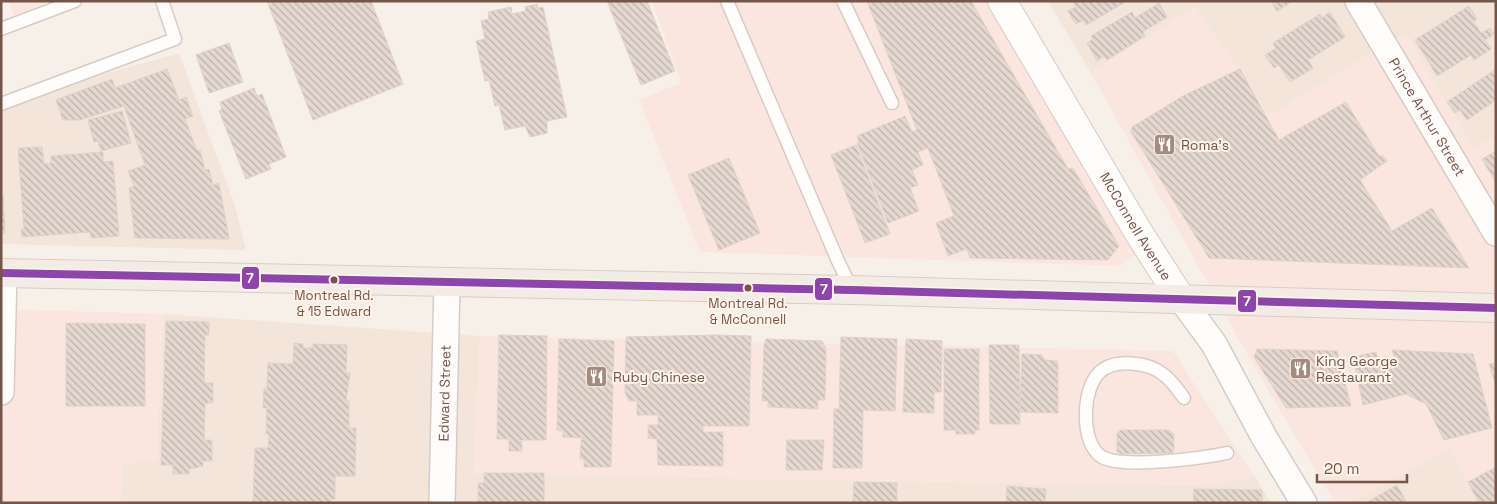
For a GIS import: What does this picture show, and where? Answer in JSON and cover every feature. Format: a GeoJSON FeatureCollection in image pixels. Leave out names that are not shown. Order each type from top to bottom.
{"type":"FeatureCollection","features":[{"type":"Feature","properties":{"kind":"main road","name":"McConnell Avenue"},"geometry":{"type":"LineString","coordinates":[[1002,1],[1137,230],[1181,300]]}},
{"type":"Feature","properties":{"kind":"main road"},"geometry":{"type":"LineString","coordinates":[[3,273],[852,290],[1496,308]]}},
{"type":"Feature","properties":{"kind":"street","name":"Prince Arthur Street"},"geometry":{"type":"LineString","coordinates":[[1358,1],[1496,233]]}},
{"type":"Feature","properties":{"kind":"street"},"geometry":{"type":"LineString","coordinates":[[1,392],[3,273]]}},
{"type":"Feature","properties":{"kind":"street","name":"Edward Street"},"geometry":{"type":"LineString","coordinates":[[442,503],[447,282]]}},
{"type":"Feature","properties":{"kind":"street","name":"McConnell Avenue"},"geometry":{"type":"LineString","coordinates":[[1181,300],[1214,344],[1264,437],[1304,503]]}},
{"type":"Feature","properties":{"kind":"lane"},"geometry":{"type":"LineString","coordinates":[[1,28],[74,1]]}},
{"type":"Feature","properties":{"kind":"lane"},"geometry":{"type":"LineString","coordinates":[[1,104],[175,39],[162,1]]}},
{"type":"Feature","properties":{"kind":"lane"},"geometry":{"type":"LineString","coordinates":[[727,1],[852,290]]}},
{"type":"Feature","properties":{"kind":"lane"},"geometry":{"type":"LineString","coordinates":[[843,1],[892,103]]}},
{"type":"Feature","properties":{"kind":"lane"},"geometry":{"type":"LineString","coordinates":[[1184,398],[1172,381],[1162,373],[1136,364],[1110,366],[1100,372],[1092,382],[1086,410],[1088,438],[1093,448],[1102,457],[1124,462],[1198,459],[1227,453]]}},
{"type":"Feature","properties":{"kind":"shaded area"},"geometry":{"type":"Polygon","coordinates":[[[8,1],[50,1],[14,16],[8,1]]]}},
{"type":"Feature","properties":{"kind":"shaded area"},"geometry":{"type":"Polygon","coordinates":[[[652,1],[984,1],[1140,252],[1119,266],[700,252],[639,100],[681,83],[652,1]]]}},
{"type":"Feature","properties":{"kind":"shaded area"},"geometry":{"type":"Polygon","coordinates":[[[1048,1],[1496,1],[1496,137],[1473,149],[1405,33],[1269,116],[1195,7],[1091,73],[1048,1]]]}},
{"type":"Feature","properties":{"kind":"shaded area"},"geometry":{"type":"Polygon","coordinates":[[[1195,7],[1270,116],[1405,33],[1473,148],[1496,137],[1496,467],[1468,481],[1449,449],[1350,503],[1335,503],[1252,363],[1091,73],[1195,7]]]}},
{"type":"Feature","properties":{"kind":"shaded area"},"geometry":{"type":"Polygon","coordinates":[[[179,53],[235,206],[246,250],[1,244],[1,103],[179,53]]]}},
{"type":"Feature","properties":{"kind":"shaded area"},"geometry":{"type":"Polygon","coordinates":[[[1,309],[163,314],[156,460],[122,464],[121,503],[1,503],[1,309]]]}},
{"type":"Feature","properties":{"kind":"shaded area"},"geometry":{"type":"Polygon","coordinates":[[[163,314],[480,336],[474,474],[1197,486],[1255,477],[1271,503],[121,503],[122,464],[156,460],[163,314]]]}},
{"type":"Feature","properties":{"kind":"shaded area"},"geometry":{"type":"Polygon","coordinates":[[[480,336],[1173,351],[1255,477],[1197,486],[473,474],[480,336]]]}},
{"type":"Feature","properties":{"kind":"shaded area"},"geometry":{"type":"Polygon","coordinates":[[[1449,449],[1468,481],[1496,467],[1496,503],[1350,503],[1449,449]]]}},
{"type":"Feature","properties":{"kind":"building"},"geometry":{"type":"Polygon","coordinates":[[[267,1],[371,1],[403,84],[313,120],[267,1]]]}},
{"type":"Feature","properties":{"kind":"building"},"geometry":{"type":"Polygon","coordinates":[[[607,1],[647,1],[675,71],[641,85],[607,1]]]}},
{"type":"Feature","properties":{"kind":"building"},"geometry":{"type":"Polygon","coordinates":[[[867,1],[971,1],[1068,169],[1073,168],[1119,246],[1108,260],[970,258],[967,249],[948,256],[936,223],[954,216],[928,148],[918,152],[923,165],[912,170],[918,185],[910,188],[919,211],[888,223],[857,143],[859,142],[857,136],[905,116],[912,132],[917,130],[867,1]]]}},
{"type":"Feature","properties":{"kind":"building"},"geometry":{"type":"Polygon","coordinates":[[[1073,1],[1127,1],[1086,25],[1084,20],[1076,24],[1068,11],[1076,7],[1073,1]]]}},
{"type":"Feature","properties":{"kind":"building"},"geometry":{"type":"Polygon","coordinates":[[[1271,1],[1293,1],[1277,11],[1271,1]]]}},
{"type":"Feature","properties":{"kind":"building"},"geometry":{"type":"Polygon","coordinates":[[[1159,3],[1167,17],[1143,32],[1145,36],[1107,60],[1104,56],[1097,61],[1087,43],[1093,39],[1091,36],[1132,12],[1135,18],[1159,3]]]}},
{"type":"Feature","properties":{"kind":"building"},"geometry":{"type":"Polygon","coordinates":[[[537,4],[538,8],[543,7],[567,117],[547,121],[547,133],[530,137],[525,126],[505,130],[499,105],[495,106],[489,80],[485,81],[476,41],[485,39],[481,21],[489,19],[488,12],[511,7],[512,14],[526,11],[525,7],[537,4]]]}},
{"type":"Feature","properties":{"kind":"building"},"geometry":{"type":"Polygon","coordinates":[[[1469,6],[1477,19],[1473,21],[1481,33],[1490,28],[1494,34],[1485,40],[1491,49],[1474,60],[1471,55],[1437,76],[1415,40],[1469,6]]]}},
{"type":"Feature","properties":{"kind":"building"},"geometry":{"type":"Polygon","coordinates":[[[1330,12],[1345,37],[1308,60],[1313,68],[1290,82],[1279,65],[1274,68],[1265,55],[1276,48],[1273,43],[1320,14],[1322,18],[1330,12]]]}},
{"type":"Feature","properties":{"kind":"building"},"geometry":{"type":"Polygon","coordinates":[[[229,43],[243,82],[209,93],[196,55],[229,43]]]}},
{"type":"Feature","properties":{"kind":"building"},"geometry":{"type":"Polygon","coordinates":[[[167,69],[179,100],[186,97],[193,116],[185,119],[197,151],[200,150],[205,170],[209,169],[213,185],[219,183],[229,239],[135,238],[129,188],[134,186],[128,171],[145,165],[124,106],[80,120],[63,120],[56,100],[112,79],[115,88],[167,69]]]}},
{"type":"Feature","properties":{"kind":"building"},"geometry":{"type":"Polygon","coordinates":[[[1240,69],[1279,140],[1346,102],[1379,156],[1383,156],[1387,161],[1360,180],[1392,231],[1432,208],[1469,268],[1209,258],[1131,132],[1132,127],[1183,96],[1240,69]]]}},
{"type":"Feature","properties":{"kind":"building"},"geometry":{"type":"Polygon","coordinates":[[[1496,69],[1496,100],[1467,120],[1460,110],[1455,113],[1447,102],[1496,69]]]}},
{"type":"Feature","properties":{"kind":"building"},"geometry":{"type":"Polygon","coordinates":[[[254,88],[257,96],[262,94],[286,157],[269,164],[271,169],[246,179],[219,111],[222,109],[220,102],[254,88]]]}},
{"type":"Feature","properties":{"kind":"building"},"geometry":{"type":"Polygon","coordinates":[[[122,111],[131,143],[101,151],[98,141],[94,142],[88,120],[122,111]]]}},
{"type":"Feature","properties":{"kind":"building"},"geometry":{"type":"Polygon","coordinates":[[[856,145],[890,234],[865,243],[831,155],[856,145]]]}},
{"type":"Feature","properties":{"kind":"building"},"geometry":{"type":"Polygon","coordinates":[[[42,147],[44,164],[51,163],[51,156],[103,152],[103,162],[113,161],[119,236],[91,238],[90,232],[22,237],[21,229],[24,229],[18,148],[42,147]]]}},
{"type":"Feature","properties":{"kind":"building"},"geometry":{"type":"Polygon","coordinates":[[[1496,151],[1496,183],[1482,159],[1496,151]]]}},
{"type":"Feature","properties":{"kind":"building"},"geometry":{"type":"Polygon","coordinates":[[[729,158],[760,233],[719,250],[688,175],[729,158]]]}},
{"type":"Feature","properties":{"kind":"building"},"geometry":{"type":"Polygon","coordinates":[[[3,195],[5,233],[1,234],[1,196],[3,195]]]}},
{"type":"Feature","properties":{"kind":"building"},"geometry":{"type":"Polygon","coordinates":[[[166,321],[209,322],[209,335],[205,335],[204,383],[213,383],[213,403],[205,403],[204,440],[212,440],[212,461],[203,461],[203,466],[189,469],[189,474],[173,474],[173,465],[161,465],[166,321]]]}},
{"type":"Feature","properties":{"kind":"building"},"geometry":{"type":"Polygon","coordinates":[[[66,323],[145,324],[145,406],[66,406],[66,323]]]}},
{"type":"Feature","properties":{"kind":"building"},"geometry":{"type":"Polygon","coordinates":[[[499,335],[547,336],[546,440],[522,440],[522,451],[509,451],[509,439],[497,439],[499,335]]]}},
{"type":"Feature","properties":{"kind":"building"},"geometry":{"type":"Polygon","coordinates":[[[751,336],[749,426],[703,426],[703,432],[723,432],[723,466],[658,465],[657,439],[648,438],[648,425],[658,425],[658,415],[637,415],[637,401],[629,401],[625,392],[626,337],[751,336]]]}},
{"type":"Feature","properties":{"kind":"building"},"geometry":{"type":"Polygon","coordinates":[[[841,337],[897,339],[895,411],[863,410],[862,468],[833,468],[834,409],[839,409],[841,337]]]}},
{"type":"Feature","properties":{"kind":"building"},"geometry":{"type":"Polygon","coordinates":[[[559,339],[614,341],[611,467],[584,467],[584,459],[580,459],[581,441],[583,438],[563,437],[563,431],[557,430],[559,339]]]}},
{"type":"Feature","properties":{"kind":"building"},"geometry":{"type":"Polygon","coordinates":[[[766,339],[822,341],[826,349],[825,400],[818,400],[818,409],[768,407],[768,401],[762,401],[764,345],[766,339]]]}},
{"type":"Feature","properties":{"kind":"building"},"geometry":{"type":"Polygon","coordinates":[[[906,339],[942,341],[941,392],[934,392],[934,413],[903,412],[906,339]]]}},
{"type":"Feature","properties":{"kind":"building"},"geometry":{"type":"Polygon","coordinates":[[[294,343],[303,344],[303,348],[313,348],[313,344],[347,345],[346,373],[350,373],[346,401],[349,401],[349,428],[356,428],[355,476],[335,476],[335,499],[331,499],[331,503],[253,503],[255,448],[268,448],[269,434],[266,434],[267,408],[263,408],[264,389],[267,389],[268,363],[293,364],[294,343]]]}},
{"type":"Feature","properties":{"kind":"building"},"geometry":{"type":"Polygon","coordinates":[[[989,345],[1019,345],[1020,424],[990,424],[989,345]]]}},
{"type":"Feature","properties":{"kind":"building"},"geometry":{"type":"Polygon","coordinates":[[[944,349],[979,349],[979,430],[975,430],[975,434],[956,434],[956,430],[944,430],[944,349]]]}},
{"type":"Feature","properties":{"kind":"building"},"geometry":{"type":"Polygon","coordinates":[[[1257,349],[1337,351],[1351,406],[1286,408],[1254,357],[1257,349]]]}},
{"type":"Feature","properties":{"kind":"building"},"geometry":{"type":"Polygon","coordinates":[[[1392,350],[1473,354],[1492,428],[1444,440],[1426,404],[1406,394],[1363,405],[1353,357],[1376,352],[1379,363],[1395,360],[1392,350]]]}},
{"type":"Feature","properties":{"kind":"building"},"geometry":{"type":"Polygon","coordinates":[[[1022,354],[1042,355],[1044,360],[1058,361],[1058,413],[1020,412],[1022,354]]]}},
{"type":"Feature","properties":{"kind":"building"},"geometry":{"type":"Polygon","coordinates":[[[1496,363],[1496,386],[1489,364],[1496,363]]]}},
{"type":"Feature","properties":{"kind":"building"},"geometry":{"type":"Polygon","coordinates":[[[1121,430],[1168,430],[1174,434],[1174,450],[1172,453],[1121,454],[1117,451],[1117,433],[1121,430]]]}},
{"type":"Feature","properties":{"kind":"building"},"geometry":{"type":"Polygon","coordinates":[[[787,440],[824,440],[822,470],[786,470],[787,440]]]}},
{"type":"Feature","properties":{"kind":"building"},"geometry":{"type":"Polygon","coordinates":[[[1496,467],[1496,502],[1479,503],[1468,482],[1496,467]]]}},
{"type":"Feature","properties":{"kind":"building"},"geometry":{"type":"Polygon","coordinates":[[[484,473],[544,473],[544,503],[478,503],[478,483],[484,483],[484,473]]]}},
{"type":"Feature","properties":{"kind":"building"},"geometry":{"type":"Polygon","coordinates":[[[854,482],[897,483],[897,503],[853,503],[854,482]]]}},
{"type":"Feature","properties":{"kind":"building"},"geometry":{"type":"Polygon","coordinates":[[[1397,485],[1407,503],[1366,503],[1397,485]]]}},
{"type":"Feature","properties":{"kind":"building"},"geometry":{"type":"Polygon","coordinates":[[[1007,486],[1046,489],[1045,503],[1006,503],[1007,486]]]}},
{"type":"Feature","properties":{"kind":"building"},"geometry":{"type":"Polygon","coordinates":[[[1194,489],[1262,490],[1262,503],[1193,503],[1194,489]]]}},
{"type":"Feature","properties":{"kind":"transit line","name":"7"},"geometry":{"type":"LineString","coordinates":[[1,273],[852,290],[1496,308]]}},
{"type":"Feature","properties":{"kind":"place","name":"Roma's"},"geometry":{"type":"Point","coordinates":[1165,145]}},
{"type":"Feature","properties":{"kind":"place","name":"Montreal Rd. & 15 Edward"},"geometry":{"type":"Point","coordinates":[334,280]}},
{"type":"Feature","properties":{"kind":"place","name":"Montreal Rd. & McConnell"},"geometry":{"type":"Point","coordinates":[748,288]}},
{"type":"Feature","properties":{"kind":"place","name":"King George Restaurant"},"geometry":{"type":"Point","coordinates":[1300,369]}},
{"type":"Feature","properties":{"kind":"place","name":"Ruby Chinese"},"geometry":{"type":"Point","coordinates":[597,377]}}]}
